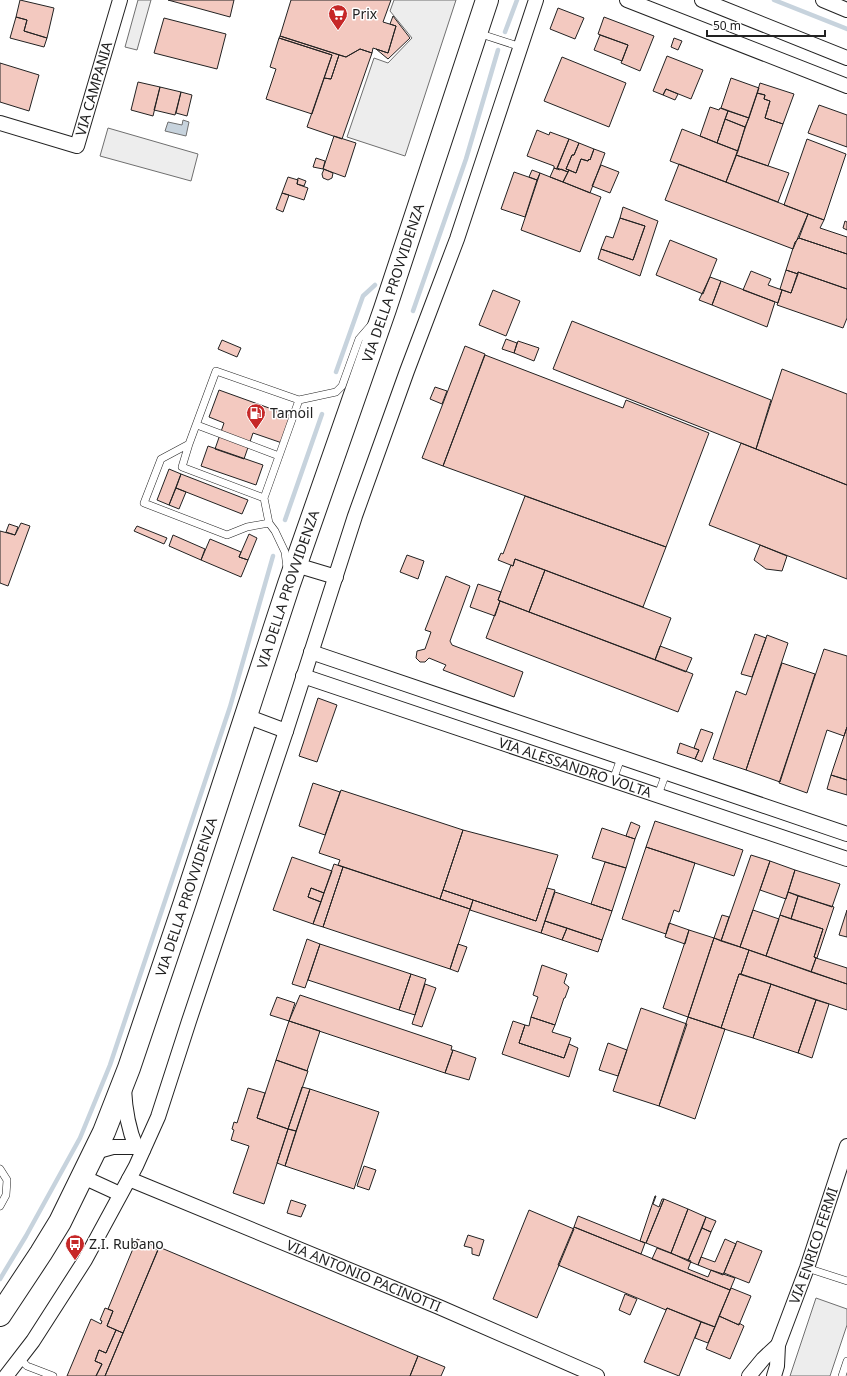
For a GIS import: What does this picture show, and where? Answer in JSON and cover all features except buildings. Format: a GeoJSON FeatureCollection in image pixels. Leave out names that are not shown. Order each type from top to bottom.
{"type":"FeatureCollection","features":[{"type":"Feature","properties":{"kind":"main road","name":"VIA DELLA PROVVIDENZA"},"geometry":{"type":"LineString","coordinates":[[0,1315],[41,1254],[60,1222],[95,1152],[123,1083],[184,905],[293,574],[385,309],[487,0]]}},
{"type":"Feature","properties":{"kind":"street","name":"VIA CAMPANIA"},"geometry":{"type":"LineString","coordinates":[[0,123],[77,146],[120,0]]}},
{"type":"Feature","properties":{"kind":"street"},"geometry":{"type":"LineString","coordinates":[[6,1376],[20,1359],[85,1260],[129,1179],[139,1149],[158,1117],[286,731],[355,516],[407,371],[457,239],[536,0]]}},
{"type":"Feature","properties":{"kind":"street"},"geometry":{"type":"LineString","coordinates":[[627,0],[847,86]]}},
{"type":"Feature","properties":{"kind":"street"},"geometry":{"type":"LineString","coordinates":[[702,0],[847,58]]}},
{"type":"Feature","properties":{"kind":"street"},"geometry":{"type":"LineString","coordinates":[[823,0],[847,10]]}},
{"type":"Feature","properties":{"kind":"street"},"geometry":{"type":"LineString","coordinates":[[293,574],[336,577]]}},
{"type":"Feature","properties":{"kind":"street","name":"VIA ALESSANDRO VOLTA"},"geometry":{"type":"LineString","coordinates":[[311,652],[847,834]]}},
{"type":"Feature","properties":{"kind":"street","name":"VIA ALESSANDRO VOLTA"},"geometry":{"type":"LineString","coordinates":[[303,676],[847,859]]}},
{"type":"Feature","properties":{"kind":"street"},"geometry":{"type":"LineString","coordinates":[[246,716],[286,731]]}},
{"type":"Feature","properties":{"kind":"street"},"geometry":{"type":"LineString","coordinates":[[123,1083],[128,1120],[139,1149]]}},
{"type":"Feature","properties":{"kind":"street","name":"VIA ENRICO FERMI"},"geometry":{"type":"LineString","coordinates":[[778,1345],[806,1268],[847,1146]]}},
{"type":"Feature","properties":{"kind":"street"},"geometry":{"type":"LineString","coordinates":[[95,1152],[113,1147],[139,1149]]}},
{"type":"Feature","properties":{"kind":"street"},"geometry":{"type":"LineString","coordinates":[[83,1177],[120,1194]]}},
{"type":"Feature","properties":{"kind":"street","name":"VIA ANTONIO PACINOTTI"},"geometry":{"type":"LineString","coordinates":[[129,1179],[439,1307],[597,1376]]}},
{"type":"Feature","properties":{"kind":"street"},"geometry":{"type":"LineString","coordinates":[[749,1376],[763,1359],[778,1345]]}},
{"type":"Feature","properties":{"kind":"street"},"geometry":{"type":"LineString","coordinates":[[774,1376],[777,1366],[778,1345]]}},
{"type":"Feature","properties":{"kind":"lane"},"geometry":{"type":"LineString","coordinates":[[476,33],[521,47]]}},
{"type":"Feature","properties":{"kind":"lane"},"geometry":{"type":"LineString","coordinates":[[264,498],[182,467],[216,371],[299,400],[336,392],[342,386],[359,339],[385,309]]}},
{"type":"Feature","properties":{"kind":"lane"},"geometry":{"type":"LineString","coordinates":[[293,574],[285,552],[275,531],[269,523],[264,498],[299,400]]}},
{"type":"Feature","properties":{"kind":"lane"},"geometry":{"type":"LineString","coordinates":[[197,426],[279,456]]}},
{"type":"Feature","properties":{"kind":"lane"},"geometry":{"type":"LineString","coordinates":[[189,444],[161,459],[144,503],[227,535],[247,527],[269,523]]}},
{"type":"Feature","properties":{"kind":"lane"},"geometry":{"type":"LineString","coordinates":[[613,780],[621,758]]}},
{"type":"Feature","properties":{"kind":"lane"},"geometry":{"type":"LineString","coordinates":[[658,796],[666,773]]}},
{"type":"Feature","properties":{"kind":"lane"},"geometry":{"type":"LineString","coordinates":[[0,1169],[7,1180],[6,1195],[0,1206]]}},
{"type":"Feature","properties":{"kind":"lane"},"geometry":{"type":"LineString","coordinates":[[806,1268],[847,1281]]}},
{"type":"Feature","properties":{"kind":"lane"},"geometry":{"type":"LineString","coordinates":[[20,1359],[27,1366],[52,1376]]}},
{"type":"Feature","properties":{"kind":"lane"},"geometry":{"type":"LineString","coordinates":[[842,1376],[847,1361]]}},
{"type":"Feature","properties":{"kind":"shaded area"},"geometry":{"type":"Polygon","coordinates":[[[138,0],[151,0],[137,50],[125,47],[138,0]]]}},
{"type":"Feature","properties":{"kind":"shaded area"},"geometry":{"type":"Polygon","coordinates":[[[394,0],[456,0],[405,156],[347,137],[374,58],[388,63],[412,38],[390,11],[394,0]]]}},
{"type":"Feature","properties":{"kind":"shaded area"},"geometry":{"type":"Polygon","coordinates":[[[183,120],[189,122],[186,136],[165,131],[168,122],[182,125],[183,120]]]}},
{"type":"Feature","properties":{"kind":"shaded area"},"geometry":{"type":"Polygon","coordinates":[[[108,128],[198,154],[191,181],[100,156],[108,128]]]}},
{"type":"Feature","properties":{"kind":"shaded area"},"geometry":{"type":"Polygon","coordinates":[[[816,1298],[847,1309],[847,1325],[830,1376],[790,1376],[816,1298]]]}},
{"type":"Feature","properties":{"kind":"waterway"},"geometry":{"type":"LineString","coordinates":[[505,32],[517,0]]}},
{"type":"Feature","properties":{"kind":"waterway"},"geometry":{"type":"LineString","coordinates":[[774,0],[847,29]]}},
{"type":"Feature","properties":{"kind":"waterway"},"geometry":{"type":"LineString","coordinates":[[413,311],[466,159],[498,50]]}},
{"type":"Feature","properties":{"kind":"waterway"},"geometry":{"type":"LineString","coordinates":[[336,372],[363,296],[375,285]]}},
{"type":"Feature","properties":{"kind":"waterway"},"geometry":{"type":"LineString","coordinates":[[285,520],[322,414]]}},
{"type":"Feature","properties":{"kind":"waterway"},"geometry":{"type":"LineString","coordinates":[[0,1279],[26,1236],[80,1138],[110,1065],[230,707],[273,556]]}},
{"type":"Feature","properties":{"kind":"place","name":"Prix"},"geometry":{"type":"Point","coordinates":[338,31]}},
{"type":"Feature","properties":{"kind":"place","name":"Tamoil"},"geometry":{"type":"Point","coordinates":[256,430]}},
{"type":"Feature","properties":{"kind":"place","name":"Z.I. Rubano"},"geometry":{"type":"Point","coordinates":[75,1261]}}]}
